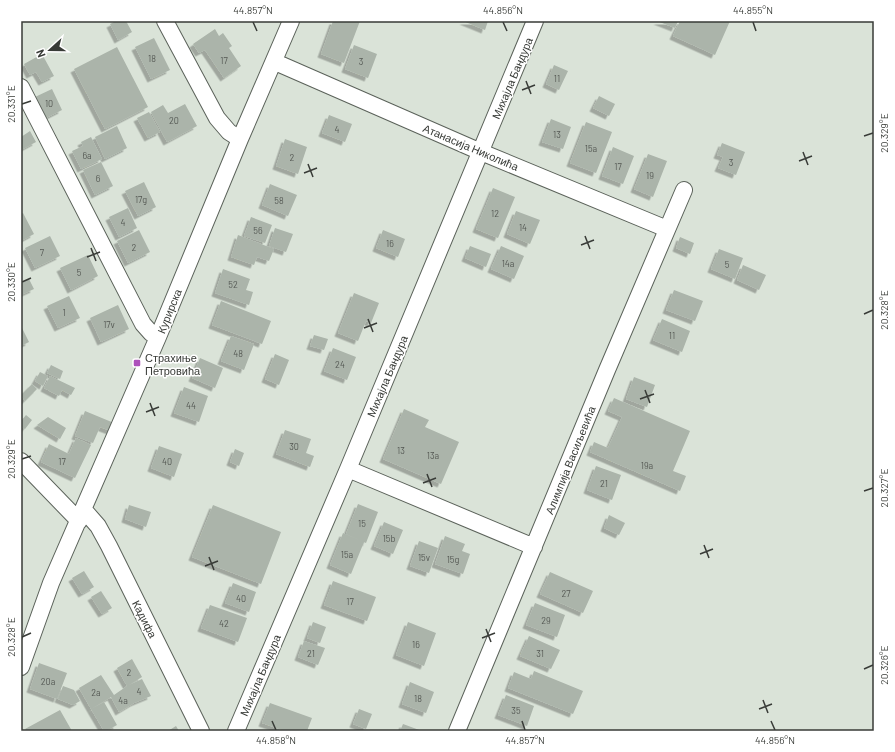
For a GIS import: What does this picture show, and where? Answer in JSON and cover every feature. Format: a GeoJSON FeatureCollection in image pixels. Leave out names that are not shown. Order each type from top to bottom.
{"type":"FeatureCollection","features":[{"type":"Feature","properties":{"kind":"street"},"geometry":{"type":"LineString","coordinates":[[165,21],[217,118],[229,132],[240,138]]}},
{"type":"Feature","properties":{"kind":"street","name":"Курирска"},"geometry":{"type":"LineString","coordinates":[[21,667],[51,583],[158,338],[240,138],[275,62],[291,21]]}},
{"type":"Feature","properties":{"kind":"street","name":"Михајла Бандура"},"geometry":{"type":"LineString","coordinates":[[236,731],[348,469],[535,21]]}},
{"type":"Feature","properties":{"kind":"street","name":"Атанасија Николића"},"geometry":{"type":"LineString","coordinates":[[275,62],[481,152],[668,229]]}},
{"type":"Feature","properties":{"kind":"street"},"geometry":{"type":"LineString","coordinates":[[21,87],[143,324],[158,338]]}},
{"type":"Feature","properties":{"kind":"street","name":"Алимпија Васиљевића"},"geometry":{"type":"LineString","coordinates":[[457,731],[607,370],[684,190]]}},
{"type":"Feature","properties":{"kind":"street","name":"Кадифа"},"geometry":{"type":"LineString","coordinates":[[21,461],[81,516],[98,526],[201,731]]}},
{"type":"Feature","properties":{"kind":"street"},"geometry":{"type":"LineString","coordinates":[[348,469],[534,547]]}},
{"type":"Feature","properties":{"kind":"building"},"geometry":{"type":"Polygon","coordinates":[[[116,21],[126,21],[132,32],[118,40],[110,24],[116,21]]]}},
{"type":"Feature","properties":{"kind":"building"},"geometry":{"type":"Polygon","coordinates":[[[333,21],[360,21],[344,63],[321,54],[333,21]]]}},
{"type":"Feature","properties":{"kind":"building"},"geometry":{"type":"Polygon","coordinates":[[[463,21],[488,21],[485,30],[463,21]]]}},
{"type":"Feature","properties":{"kind":"building"},"geometry":{"type":"Polygon","coordinates":[[[657,21],[678,21],[675,28],[657,21]]]}},
{"type":"Feature","properties":{"kind":"building"},"geometry":{"type":"Polygon","coordinates":[[[680,21],[730,21],[715,55],[673,36],[680,21]]]}},
{"type":"Feature","properties":{"kind":"building"},"geometry":{"type":"Polygon","coordinates":[[[215,29],[219,36],[223,33],[232,46],[229,48],[241,66],[224,78],[205,50],[199,53],[193,44],[215,29]]]}},
{"type":"Feature","properties":{"kind":"building"},"geometry":{"type":"Polygon","coordinates":[[[154,38],[170,70],[151,79],[135,47],[154,38]]]}},
{"type":"Feature","properties":{"kind":"building"},"geometry":{"type":"Polygon","coordinates":[[[354,45],[377,54],[368,78],[345,69],[354,45]]]}},
{"type":"Feature","properties":{"kind":"building"},"geometry":{"type":"Polygon","coordinates":[[[117,47],[148,107],[105,129],[74,69],[117,47]]]}},
{"type":"Feature","properties":{"kind":"building"},"geometry":{"type":"Polygon","coordinates":[[[42,54],[54,76],[42,82],[36,72],[30,75],[24,64],[42,54]]]}},
{"type":"Feature","properties":{"kind":"building"},"geometry":{"type":"Polygon","coordinates":[[[554,65],[568,71],[559,90],[546,84],[554,65]]]}},
{"type":"Feature","properties":{"kind":"building"},"geometry":{"type":"Polygon","coordinates":[[[52,89],[62,110],[46,118],[35,97],[52,89]]]}},
{"type":"Feature","properties":{"kind":"building"},"geometry":{"type":"Polygon","coordinates":[[[599,96],[615,104],[609,116],[593,108],[599,96]]]}},
{"type":"Feature","properties":{"kind":"building"},"geometry":{"type":"Polygon","coordinates":[[[185,104],[197,126],[167,142],[151,112],[163,105],[168,113],[185,104]]]}},
{"type":"Feature","properties":{"kind":"building"},"geometry":{"type":"Polygon","coordinates":[[[149,112],[160,132],[148,138],[137,118],[149,112]]]}},
{"type":"Feature","properties":{"kind":"building"},"geometry":{"type":"Polygon","coordinates":[[[329,115],[352,124],[345,142],[322,133],[329,115]]]}},
{"type":"Feature","properties":{"kind":"building"},"geometry":{"type":"Polygon","coordinates":[[[551,119],[571,127],[563,149],[542,142],[551,119]]]}},
{"type":"Feature","properties":{"kind":"building"},"geometry":{"type":"Polygon","coordinates":[[[586,122],[612,132],[596,173],[570,163],[586,122]]]}},
{"type":"Feature","properties":{"kind":"building"},"geometry":{"type":"Polygon","coordinates":[[[117,126],[127,148],[105,159],[95,137],[117,126]]]}},
{"type":"Feature","properties":{"kind":"building"},"geometry":{"type":"Polygon","coordinates":[[[30,131],[36,142],[21,150],[21,137],[30,131]]]}},
{"type":"Feature","properties":{"kind":"building"},"geometry":{"type":"Polygon","coordinates":[[[91,137],[102,159],[81,169],[72,151],[83,146],[81,142],[91,137]]]}},
{"type":"Feature","properties":{"kind":"building"},"geometry":{"type":"Polygon","coordinates":[[[285,139],[307,147],[298,174],[276,166],[285,139]]]}},
{"type":"Feature","properties":{"kind":"building"},"geometry":{"type":"Polygon","coordinates":[[[722,143],[745,152],[736,175],[718,168],[723,157],[717,155],[722,143]]]}},
{"type":"Feature","properties":{"kind":"building"},"geometry":{"type":"Polygon","coordinates":[[[613,147],[634,156],[623,184],[602,176],[613,147]]]}},
{"type":"Feature","properties":{"kind":"building"},"geometry":{"type":"Polygon","coordinates":[[[648,154],[667,161],[653,197],[634,189],[648,154]]]}},
{"type":"Feature","properties":{"kind":"building"},"geometry":{"type":"Polygon","coordinates":[[[101,162],[113,186],[95,195],[83,170],[101,162]]]}},
{"type":"Feature","properties":{"kind":"building"},"geometry":{"type":"Polygon","coordinates":[[[144,182],[156,207],[138,216],[125,191],[144,182]]]}},
{"type":"Feature","properties":{"kind":"building"},"geometry":{"type":"Polygon","coordinates":[[[270,184],[297,195],[288,216],[262,205],[270,184]]]}},
{"type":"Feature","properties":{"kind":"building"},"geometry":{"type":"Polygon","coordinates":[[[493,188],[515,197],[498,238],[476,229],[493,188]]]}},
{"type":"Feature","properties":{"kind":"building"},"geometry":{"type":"Polygon","coordinates":[[[128,208],[137,228],[119,237],[109,217],[128,208]]]}},
{"type":"Feature","properties":{"kind":"building"},"geometry":{"type":"Polygon","coordinates":[[[516,211],[540,220],[530,244],[507,234],[516,211]]]}},
{"type":"Feature","properties":{"kind":"building"},"geometry":{"type":"Polygon","coordinates":[[[23,213],[34,234],[21,241],[21,214],[23,213]]]}},
{"type":"Feature","properties":{"kind":"building"},"geometry":{"type":"Polygon","coordinates":[[[251,217],[272,225],[265,243],[244,236],[251,217]]]}},
{"type":"Feature","properties":{"kind":"building"},"geometry":{"type":"Polygon","coordinates":[[[275,228],[293,234],[286,252],[269,246],[275,228]]]}},
{"type":"Feature","properties":{"kind":"building"},"geometry":{"type":"Polygon","coordinates":[[[139,230],[150,252],[128,263],[117,241],[139,230]]]}},
{"type":"Feature","properties":{"kind":"building"},"geometry":{"type":"Polygon","coordinates":[[[383,230],[405,239],[398,257],[376,248],[383,230]]]}},
{"type":"Feature","properties":{"kind":"building"},"geometry":{"type":"Polygon","coordinates":[[[238,235],[274,249],[269,261],[257,257],[254,265],[231,257],[238,235]]]}},
{"type":"Feature","properties":{"kind":"building"},"geometry":{"type":"Polygon","coordinates":[[[50,236],[60,256],[35,268],[25,248],[50,236]]]}},
{"type":"Feature","properties":{"kind":"building"},"geometry":{"type":"Polygon","coordinates":[[[680,237],[694,243],[690,254],[676,248],[680,237]]]}},
{"type":"Feature","properties":{"kind":"building"},"geometry":{"type":"Polygon","coordinates":[[[470,246],[491,254],[486,267],[465,258],[470,246]]]}},
{"type":"Feature","properties":{"kind":"building"},"geometry":{"type":"Polygon","coordinates":[[[501,246],[524,256],[514,279],[491,269],[501,246]]]}},
{"type":"Feature","properties":{"kind":"building"},"geometry":{"type":"Polygon","coordinates":[[[719,249],[743,258],[735,279],[711,269],[719,249]]]}},
{"type":"Feature","properties":{"kind":"building"},"geometry":{"type":"Polygon","coordinates":[[[88,255],[98,276],[71,290],[60,268],[88,255]]]}},
{"type":"Feature","properties":{"kind":"building"},"geometry":{"type":"Polygon","coordinates":[[[743,265],[766,275],[759,290],[737,280],[743,265]]]}},
{"type":"Feature","properties":{"kind":"building"},"geometry":{"type":"Polygon","coordinates":[[[223,269],[250,279],[246,290],[253,292],[249,305],[215,293],[223,269]]]}},
{"type":"Feature","properties":{"kind":"building"},"geometry":{"type":"Polygon","coordinates":[[[29,279],[34,289],[21,295],[21,283],[29,279]]]}},
{"type":"Feature","properties":{"kind":"building"},"geometry":{"type":"Polygon","coordinates":[[[674,290],[703,301],[695,321],[666,310],[674,290]]]}},
{"type":"Feature","properties":{"kind":"building"},"geometry":{"type":"Polygon","coordinates":[[[354,293],[379,303],[371,323],[366,321],[358,341],[338,333],[354,293]]]}},
{"type":"Feature","properties":{"kind":"building"},"geometry":{"type":"Polygon","coordinates":[[[69,296],[80,318],[58,328],[47,306],[69,296]]]}},
{"type":"Feature","properties":{"kind":"building"},"geometry":{"type":"Polygon","coordinates":[[[221,301],[271,321],[262,344],[212,325],[221,301]]]}},
{"type":"Feature","properties":{"kind":"building"},"geometry":{"type":"Polygon","coordinates":[[[118,305],[129,329],[101,342],[90,318],[118,305]]]}},
{"type":"Feature","properties":{"kind":"building"},"geometry":{"type":"Polygon","coordinates":[[[662,319],[690,331],[682,352],[653,340],[662,319]]]}},
{"type":"Feature","properties":{"kind":"building"},"geometry":{"type":"Polygon","coordinates":[[[21,326],[29,342],[21,346],[21,326]]]}},
{"type":"Feature","properties":{"kind":"building"},"geometry":{"type":"Polygon","coordinates":[[[314,335],[328,339],[324,350],[310,346],[314,335]]]}},
{"type":"Feature","properties":{"kind":"building"},"geometry":{"type":"Polygon","coordinates":[[[231,336],[254,344],[244,370],[221,361],[231,336]]]}},
{"type":"Feature","properties":{"kind":"building"},"geometry":{"type":"Polygon","coordinates":[[[333,348],[356,357],[347,380],[324,371],[333,348]]]}},
{"type":"Feature","properties":{"kind":"building"},"geometry":{"type":"Polygon","coordinates":[[[275,354],[289,360],[279,385],[265,379],[275,354]]]}},
{"type":"Feature","properties":{"kind":"building"},"geometry":{"type":"Polygon","coordinates":[[[200,358],[223,368],[215,388],[192,378],[200,358]]]}},
{"type":"Feature","properties":{"kind":"building"},"geometry":{"type":"Polygon","coordinates":[[[51,365],[63,371],[60,379],[47,373],[51,365]]]}},
{"type":"Feature","properties":{"kind":"building"},"geometry":{"type":"Polygon","coordinates":[[[40,372],[48,376],[43,386],[35,381],[40,372]]]}},
{"type":"Feature","properties":{"kind":"building"},"geometry":{"type":"Polygon","coordinates":[[[50,376],[75,388],[71,395],[62,390],[59,396],[44,388],[50,376]]]}},
{"type":"Feature","properties":{"kind":"building"},"geometry":{"type":"Polygon","coordinates":[[[634,377],[655,385],[647,407],[626,399],[634,377]]]}},
{"type":"Feature","properties":{"kind":"building"},"geometry":{"type":"Polygon","coordinates":[[[32,384],[37,389],[25,401],[21,395],[32,384]]]}},
{"type":"Feature","properties":{"kind":"building"},"geometry":{"type":"Polygon","coordinates":[[[184,387],[208,396],[199,422],[174,413],[184,387]]]}},
{"type":"Feature","properties":{"kind":"building"},"geometry":{"type":"Polygon","coordinates":[[[614,398],[690,431],[673,471],[686,476],[680,491],[590,452],[594,442],[608,448],[622,417],[608,411],[614,398]]]}},
{"type":"Feature","properties":{"kind":"building"},"geometry":{"type":"Polygon","coordinates":[[[404,409],[429,420],[425,427],[459,442],[441,484],[383,459],[404,409]]]}},
{"type":"Feature","properties":{"kind":"building"},"geometry":{"type":"Polygon","coordinates":[[[85,411],[114,423],[111,431],[100,427],[93,443],[75,436],[85,411]]]}},
{"type":"Feature","properties":{"kind":"building"},"geometry":{"type":"Polygon","coordinates":[[[26,415],[32,420],[25,429],[21,426],[21,421],[26,415]]]}},
{"type":"Feature","properties":{"kind":"building"},"geometry":{"type":"Polygon","coordinates":[[[48,417],[66,428],[60,439],[37,425],[48,417]]]}},
{"type":"Feature","properties":{"kind":"building"},"geometry":{"type":"Polygon","coordinates":[[[285,430],[311,439],[306,453],[314,456],[310,467],[276,454],[285,430]]]}},
{"type":"Feature","properties":{"kind":"building"},"geometry":{"type":"Polygon","coordinates":[[[76,438],[91,445],[75,478],[41,462],[49,444],[69,454],[76,438]]]}},
{"type":"Feature","properties":{"kind":"building"},"geometry":{"type":"Polygon","coordinates":[[[159,446],[182,454],[174,477],[151,468],[159,446]]]}},
{"type":"Feature","properties":{"kind":"building"},"geometry":{"type":"Polygon","coordinates":[[[235,449],[244,453],[239,466],[230,462],[235,449]]]}},
{"type":"Feature","properties":{"kind":"building"},"geometry":{"type":"Polygon","coordinates":[[[596,466],[621,475],[612,500],[587,490],[596,466]]]}},
{"type":"Feature","properties":{"kind":"building"},"geometry":{"type":"Polygon","coordinates":[[[358,504],[378,512],[366,543],[346,534],[358,504]]]}},
{"type":"Feature","properties":{"kind":"building"},"geometry":{"type":"Polygon","coordinates":[[[129,505],[151,512],[146,527],[125,519],[129,505]]]}},
{"type":"Feature","properties":{"kind":"building"},"geometry":{"type":"Polygon","coordinates":[[[213,505],[281,532],[261,584],[192,557],[213,505]]]}},
{"type":"Feature","properties":{"kind":"building"},"geometry":{"type":"Polygon","coordinates":[[[609,515],[625,523],[619,535],[604,528],[609,515]]]}},
{"type":"Feature","properties":{"kind":"building"},"geometry":{"type":"Polygon","coordinates":[[[384,522],[403,530],[393,554],[374,546],[384,522]]]}},
{"type":"Feature","properties":{"kind":"building"},"geometry":{"type":"Polygon","coordinates":[[[343,533],[364,542],[351,574],[330,565],[343,533]]]}},
{"type":"Feature","properties":{"kind":"building"},"geometry":{"type":"Polygon","coordinates":[[[445,536],[465,544],[462,551],[470,554],[463,574],[435,564],[445,536]]]}},
{"type":"Feature","properties":{"kind":"building"},"geometry":{"type":"Polygon","coordinates":[[[419,541],[438,548],[429,573],[410,566],[419,541]]]}},
{"type":"Feature","properties":{"kind":"building"},"geometry":{"type":"Polygon","coordinates":[[[84,571],[94,587],[82,594],[72,578],[84,571]]]}},
{"type":"Feature","properties":{"kind":"building"},"geometry":{"type":"Polygon","coordinates":[[[550,572],[593,591],[583,613],[540,594],[550,572]]]}},
{"type":"Feature","properties":{"kind":"building"},"geometry":{"type":"Polygon","coordinates":[[[333,581],[376,597],[367,621],[324,605],[333,581]]]}},
{"type":"Feature","properties":{"kind":"building"},"geometry":{"type":"Polygon","coordinates":[[[233,583],[256,592],[249,612],[225,603],[233,583]]]}},
{"type":"Feature","properties":{"kind":"building"},"geometry":{"type":"Polygon","coordinates":[[[101,591],[112,608],[102,614],[91,597],[101,591]]]}},
{"type":"Feature","properties":{"kind":"building"},"geometry":{"type":"Polygon","coordinates":[[[535,603],[565,615],[557,637],[526,625],[535,603]]]}},
{"type":"Feature","properties":{"kind":"building"},"geometry":{"type":"Polygon","coordinates":[[[210,605],[247,618],[238,642],[201,628],[210,605]]]}},
{"type":"Feature","properties":{"kind":"building"},"geometry":{"type":"Polygon","coordinates":[[[313,622],[326,627],[320,643],[307,638],[313,622]]]}},
{"type":"Feature","properties":{"kind":"building"},"geometry":{"type":"Polygon","coordinates":[[[408,622],[436,633],[424,666],[396,655],[408,622]]]}},
{"type":"Feature","properties":{"kind":"building"},"geometry":{"type":"Polygon","coordinates":[[[529,636],[560,650],[551,669],[520,656],[529,636]]]}},
{"type":"Feature","properties":{"kind":"building"},"geometry":{"type":"Polygon","coordinates":[[[304,641],[325,648],[318,665],[298,657],[304,641]]]}},
{"type":"Feature","properties":{"kind":"building"},"geometry":{"type":"Polygon","coordinates":[[[132,659],[142,677],[129,685],[142,679],[151,696],[134,703],[119,712],[111,697],[91,709],[79,688],[101,675],[114,695],[127,686],[117,668],[132,659]]]}},
{"type":"Feature","properties":{"kind":"building"},"geometry":{"type":"Polygon","coordinates":[[[39,663],[67,673],[57,699],[30,689],[39,663]]]}},
{"type":"Feature","properties":{"kind":"building"},"geometry":{"type":"Polygon","coordinates":[[[534,671],[583,691],[573,714],[508,688],[514,672],[531,679],[534,671]]]}},
{"type":"Feature","properties":{"kind":"building"},"geometry":{"type":"Polygon","coordinates":[[[410,682],[434,692],[426,713],[402,704],[410,682]]]}},
{"type":"Feature","properties":{"kind":"building"},"geometry":{"type":"Polygon","coordinates":[[[63,686],[74,690],[80,701],[73,705],[58,699],[63,686]]]}},
{"type":"Feature","properties":{"kind":"building"},"geometry":{"type":"Polygon","coordinates":[[[506,695],[534,706],[527,726],[498,715],[506,695]]]}},
{"type":"Feature","properties":{"kind":"building"},"geometry":{"type":"Polygon","coordinates":[[[104,702],[117,725],[106,731],[104,731],[91,709],[104,702]]]}},
{"type":"Feature","properties":{"kind":"building"},"geometry":{"type":"Polygon","coordinates":[[[270,703],[312,718],[307,731],[285,731],[262,723],[270,703]]]}},
{"type":"Feature","properties":{"kind":"building"},"geometry":{"type":"Polygon","coordinates":[[[359,709],[372,714],[366,729],[353,724],[359,709]]]}},
{"type":"Feature","properties":{"kind":"building"},"geometry":{"type":"Polygon","coordinates":[[[60,710],[72,731],[27,731],[25,729],[60,710]]]}},
{"type":"Feature","properties":{"kind":"building"},"geometry":{"type":"Polygon","coordinates":[[[403,724],[422,731],[400,731],[403,724]]]}},
{"type":"Feature","properties":{"kind":"building"},"geometry":{"type":"Polygon","coordinates":[[[176,726],[179,731],[168,731],[176,726]]]}},
{"type":"Feature","properties":{"kind":"place","name":"Страхиње Петровића"},"geometry":{"type":"Point","coordinates":[137,363]}}]}
